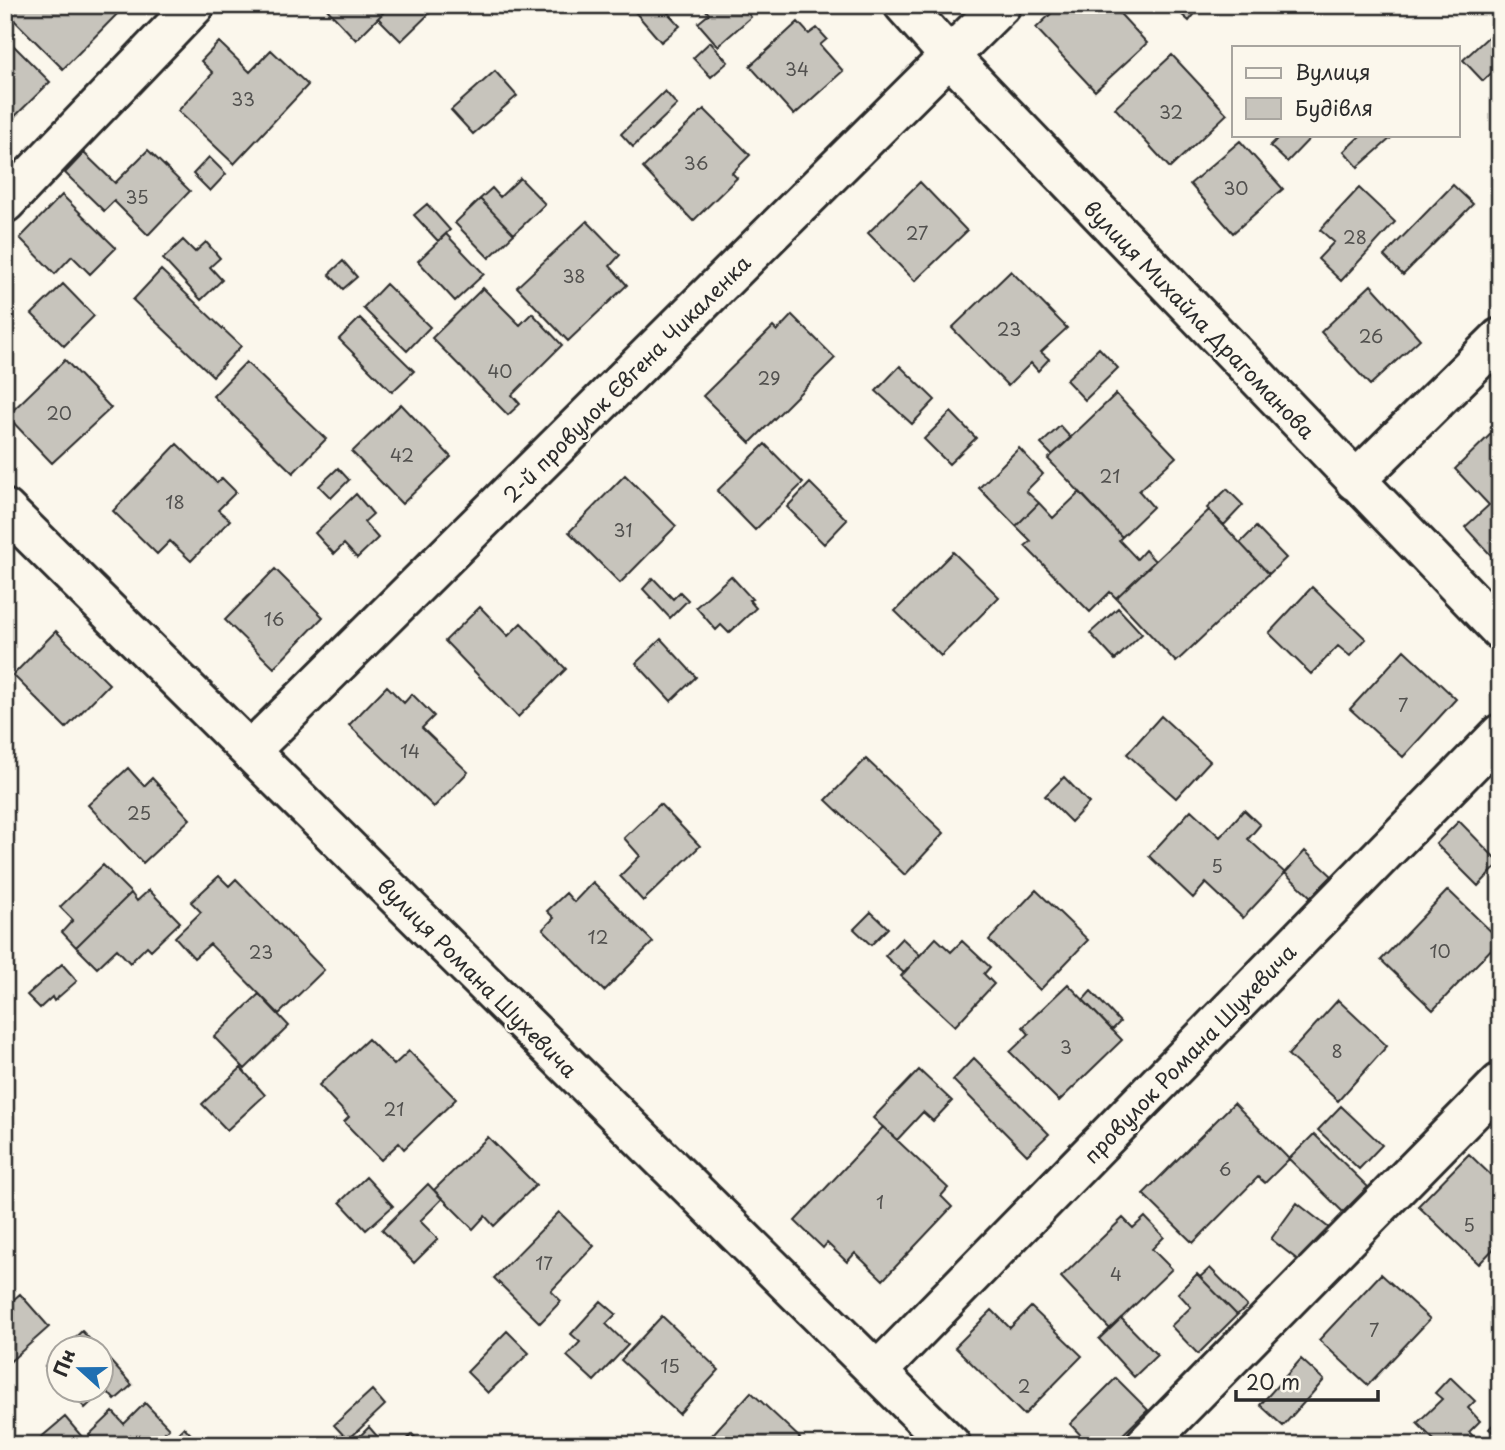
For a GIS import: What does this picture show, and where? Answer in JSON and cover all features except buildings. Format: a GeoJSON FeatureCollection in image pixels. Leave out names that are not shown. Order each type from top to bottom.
{"type":"FeatureCollection","features":[{"type":"Feature","properties":{"kind":"street"},"geometry":{"type":"LineString","coordinates":[[5,203],[195,5]]}},
{"type":"Feature","properties":{"kind":"street","name":"вулиця Михайла Драгоманова"},"geometry":{"type":"LineString","coordinates":[[904,5],[950,57],[1500,630]]}},
{"type":"Feature","properties":{"kind":"street","name":"2-й провулок Євгена Чикаленка"},"geometry":{"type":"LineString","coordinates":[[250,751],[1001,5]]}},
{"type":"Feature","properties":{"kind":"street"},"geometry":{"type":"LineString","coordinates":[[1355,481],[1500,338]]}},
{"type":"Feature","properties":{"kind":"street","name":"вулиця Романа Шухевича"},"geometry":{"type":"LineString","coordinates":[[5,509],[951,1445]]}},
{"type":"Feature","properties":{"kind":"street","name":"провулок Романа Шухевича"},"geometry":{"type":"LineString","coordinates":[[877,1372],[1500,734]]}},
{"type":"Feature","properties":{"kind":"street"},"geometry":{"type":"LineString","coordinates":[[1145,1445],[1500,1083]]}}]}
